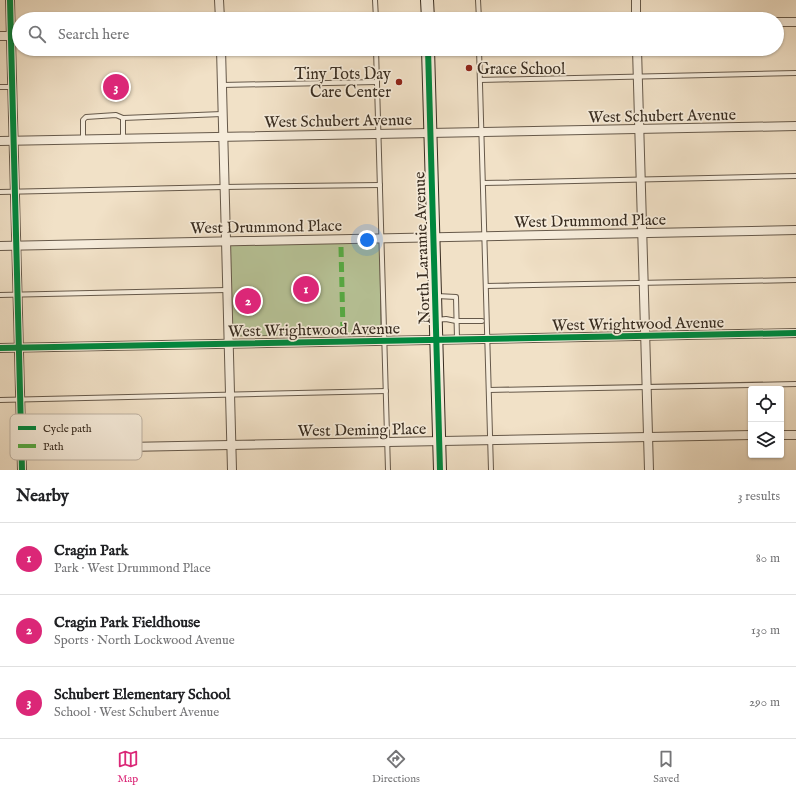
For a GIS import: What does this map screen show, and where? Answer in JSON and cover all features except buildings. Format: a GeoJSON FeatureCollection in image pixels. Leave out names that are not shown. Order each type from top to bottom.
{"type":"FeatureCollection","features":[{"type":"Feature","properties":{"kind":"street"},"geometry":{"type":"LineString","coordinates":[[10,0],[12,14]]}},
{"type":"Feature","properties":{"kind":"street"},"geometry":{"type":"LineString","coordinates":[[219,0],[220,12]]}},
{"type":"Feature","properties":{"kind":"street"},"geometry":{"type":"LineString","coordinates":[[427,0],[428,12]]}},
{"type":"Feature","properties":{"kind":"street"},"geometry":{"type":"LineString","coordinates":[[636,0],[636,12]]}},
{"type":"Feature","properties":{"kind":"street"},"geometry":{"type":"LineString","coordinates":[[784,22],[796,22]]}},
{"type":"Feature","properties":{"kind":"street"},"geometry":{"type":"LineString","coordinates":[[0,36],[12,36]]}},
{"type":"Feature","properties":{"kind":"street"},"geometry":{"type":"LineString","coordinates":[[14,56],[12,87],[21,414]]}},
{"type":"Feature","properties":{"kind":"street"},"geometry":{"type":"LineString","coordinates":[[220,56],[232,470]]}},
{"type":"Feature","properties":{"kind":"street","name":"North Laramie Avenue"},"geometry":{"type":"LineString","coordinates":[[428,56],[440,470]]}},
{"type":"Feature","properties":{"kind":"street"},"geometry":{"type":"LineString","coordinates":[[637,56],[649,470]]}},
{"type":"Feature","properties":{"kind":"street","name":"West Schubert Avenue"},"geometry":{"type":"LineString","coordinates":[[0,141],[796,126]]}},
{"type":"Feature","properties":{"kind":"street","name":"West Drummond Place"},"geometry":{"type":"LineString","coordinates":[[0,246],[796,230]]}},
{"type":"Feature","properties":{"kind":"street","name":"West Wrightwood Avenue"},"geometry":{"type":"LineString","coordinates":[[0,348],[796,333]]}},
{"type":"Feature","properties":{"kind":"street","name":"West Deming Place"},"geometry":{"type":"LineString","coordinates":[[142,447],[748,435]]}},
{"type":"Feature","properties":{"kind":"street"},"geometry":{"type":"LineString","coordinates":[[784,435],[796,435]]}},
{"type":"Feature","properties":{"kind":"lane"},"geometry":{"type":"LineString","coordinates":[[375,0],[376,12]]}},
{"type":"Feature","properties":{"kind":"lane"},"geometry":{"type":"LineString","coordinates":[[478,0],[479,12]]}},
{"type":"Feature","properties":{"kind":"lane"},"geometry":{"type":"LineString","coordinates":[[376,56],[388,470]]}},
{"type":"Feature","properties":{"kind":"lane"},"geometry":{"type":"LineString","coordinates":[[479,56],[491,470]]}},
{"type":"Feature","properties":{"kind":"lane"},"geometry":{"type":"LineString","coordinates":[[480,80],[796,73]]}},
{"type":"Feature","properties":{"kind":"lane"},"geometry":{"type":"LineString","coordinates":[[221,85],[377,82]]}},
{"type":"Feature","properties":{"kind":"lane"},"geometry":{"type":"LineString","coordinates":[[0,88],[12,87]]}},
{"type":"Feature","properties":{"kind":"lane"},"geometry":{"type":"LineString","coordinates":[[83,139],[82,122],[86,117],[116,115],[123,118],[222,114]]}},
{"type":"Feature","properties":{"kind":"lane"},"geometry":{"type":"LineString","coordinates":[[123,118],[123,138]]}},
{"type":"Feature","properties":{"kind":"lane"},"geometry":{"type":"LineString","coordinates":[[483,183],[796,176]]}},
{"type":"Feature","properties":{"kind":"lane"},"geometry":{"type":"LineString","coordinates":[[0,192],[224,187],[380,186]]}},
{"type":"Feature","properties":{"kind":"lane"},"geometry":{"type":"LineString","coordinates":[[486,286],[796,280]]}},
{"type":"Feature","properties":{"kind":"lane"},"geometry":{"type":"LineString","coordinates":[[0,295],[227,290]]}},
{"type":"Feature","properties":{"kind":"lane"},"geometry":{"type":"LineString","coordinates":[[435,296],[456,297],[457,339]]}},
{"type":"Feature","properties":{"kind":"lane"},"geometry":{"type":"LineString","coordinates":[[436,320],[482,321]]}},
{"type":"Feature","properties":{"kind":"lane"},"geometry":{"type":"LineString","coordinates":[[489,390],[796,384]]}},
{"type":"Feature","properties":{"kind":"lane"},"geometry":{"type":"LineString","coordinates":[[0,400],[386,391]]}},
{"type":"Feature","properties":{"kind":"green space"},"geometry":{"type":"Polygon","coordinates":[[[380,242],[381,334],[232,336],[230,245],[380,242]]]}},
{"type":"Feature","properties":{"kind":"marked path"},"geometry":{"type":"LineString","coordinates":[[341,247],[343,331]]}},
{"type":"Feature","properties":{"kind":"cycle path"},"geometry":{"type":"LineString","coordinates":[[10,0],[21,414]]}},
{"type":"Feature","properties":{"kind":"cycle path"},"geometry":{"type":"LineString","coordinates":[[428,56],[440,470]]}},
{"type":"Feature","properties":{"kind":"cycle path"},"geometry":{"type":"LineString","coordinates":[[0,348],[796,333]]}},
{"type":"Feature","properties":{"kind":"cycle path"},"geometry":{"type":"LineString","coordinates":[[22,460],[22,470]]}},
{"type":"Feature","properties":{"kind":"place","name":"Grace School"},"geometry":{"type":"Point","coordinates":[469,68]}},
{"type":"Feature","properties":{"kind":"place","name":"Tiny Tots Day Care Center"},"geometry":{"type":"Point","coordinates":[399,82]}},
{"type":"Feature","properties":{"kind":"place","name":"Schubert Elementary School"},"geometry":{"type":"Point","coordinates":[116,87]}},
{"type":"Feature","properties":{"kind":"place","name":"Cragin Park"},"geometry":{"type":"Point","coordinates":[306,289]}},
{"type":"Feature","properties":{"kind":"place","name":"Cragin Park Fieldhouse"},"geometry":{"type":"Point","coordinates":[248,301]}}]}
